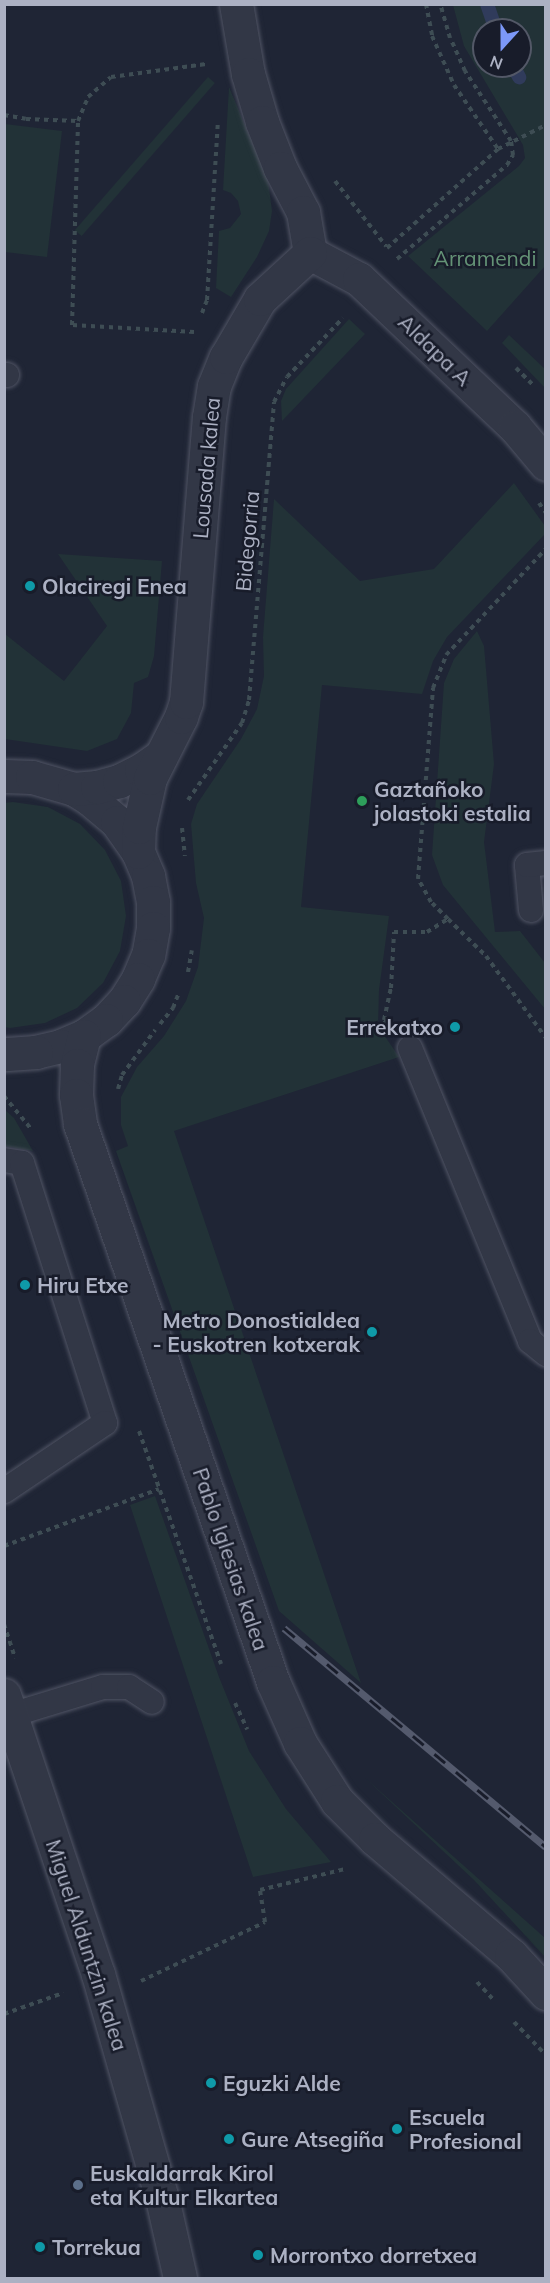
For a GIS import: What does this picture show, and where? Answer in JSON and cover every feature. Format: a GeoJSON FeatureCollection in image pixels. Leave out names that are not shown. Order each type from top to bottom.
{"type":"FeatureCollection","features":[{"type":"Feature","properties":{"kind":"street"},"geometry":{"type":"LineString","coordinates":[[236,4],[248,75],[277,159],[303,212],[310,254]]}},
{"type":"Feature","properties":{"kind":"street","name":"Aldapa A"},"geometry":{"type":"LineString","coordinates":[[310,254],[359,279],[370,288],[515,427],[546,464]]}},
{"type":"Feature","properties":{"kind":"street","name":"Lousada kalea"},"geometry":{"type":"LineString","coordinates":[[138,852],[143,802],[161,756],[181,717],[188,693],[209,417],[214,386],[222,366],[260,299],[310,254]]}},
{"type":"Feature","properties":{"kind":"street"},"geometry":{"type":"LineString","coordinates":[[74,789],[97,787],[119,781],[161,756]]}},
{"type":"Feature","properties":{"kind":"street"},"geometry":{"type":"LineString","coordinates":[[4,776],[32,777],[74,789],[90,799],[117,822],[138,852],[148,876],[153,902],[153,928],[148,955],[138,979],[124,1001],[84,1036],[61,1046],[36,1052],[4,1054]]}},
{"type":"Feature","properties":{"kind":"street","name":"Pablo Iglesias kalea"},"geometry":{"type":"LineString","coordinates":[[84,1036],[77,1075],[80,1124],[273,1682],[300,1743],[337,1801],[375,1839],[511,1955],[546,1993]]}},
{"type":"Feature","properties":{"kind":"street","name":"Miguel Alduntzin kalea"},"geometry":{"type":"LineString","coordinates":[[7,1707],[103,1989],[162,2198],[180,2278]]}},
{"type":"Feature","properties":{"kind":"lane"},"geometry":{"type":"LineString","coordinates":[[531,910],[527,865],[546,863]]}},
{"type":"Feature","properties":{"kind":"lane"},"geometry":{"type":"LineString","coordinates":[[410,1048],[530,1341],[546,1354]]}},
{"type":"Feature","properties":{"kind":"lane"},"geometry":{"type":"LineString","coordinates":[[4,1160],[22,1162],[105,1423],[4,1491]]}},
{"type":"Feature","properties":{"kind":"lane"},"geometry":{"type":"LineString","coordinates":[[7,1707],[103,1687],[129,1687],[152,1702]]}},
{"type":"Feature","properties":{"kind":"path"},"geometry":{"type":"LineString","coordinates":[[426,4],[432,36],[454,85],[498,149]]}},
{"type":"Feature","properties":{"kind":"path"},"geometry":{"type":"LineString","coordinates":[[440,4],[450,38],[465,70],[511,141]]}},
{"type":"Feature","properties":{"kind":"path"},"geometry":{"type":"LineString","coordinates":[[210,64],[111,77],[88,97],[78,121],[72,325],[195,332],[207,300],[219,110]]}},
{"type":"Feature","properties":{"kind":"path"},"geometry":{"type":"LineString","coordinates":[[4,115],[26,119],[78,121]]}},
{"type":"Feature","properties":{"kind":"path"},"geometry":{"type":"LineString","coordinates":[[332,176],[387,248],[498,149],[546,125]]}},
{"type":"Feature","properties":{"kind":"path","name":"Bidegorria"},"geometry":{"type":"LineString","coordinates":[[186,809],[189,799],[242,723],[249,699],[273,411],[277,393],[287,377],[398,258],[507,165],[513,155],[511,141]]}},
{"type":"Feature","properties":{"kind":"path"},"geometry":{"type":"LineString","coordinates":[[546,549],[446,655],[433,688],[418,879],[431,902],[486,956],[546,1038]]}},
{"type":"Feature","properties":{"kind":"path"},"geometry":{"type":"LineString","coordinates":[[184,819],[182,828],[186,866]]}},
{"type":"Feature","properties":{"kind":"path"},"geometry":{"type":"LineString","coordinates":[[391,988],[394,932],[427,932],[448,919]]}},
{"type":"Feature","properties":{"kind":"path"},"geometry":{"type":"LineString","coordinates":[[184,980],[192,961],[193,939]]}},
{"type":"Feature","properties":{"kind":"path"},"geometry":{"type":"LineString","coordinates":[[117,1094],[122,1075],[173,1008],[180,989]]}},
{"type":"Feature","properties":{"kind":"path"},"geometry":{"type":"LineString","coordinates":[[4,1546],[159,1489]]}},
{"type":"Feature","properties":{"kind":"path"},"geometry":{"type":"LineString","coordinates":[[4,2014],[103,1989],[265,1922],[260,1890],[345,1869],[354,1875]]}},
{"type":"Feature","properties":{"kind":"path"},"geometry":{"type":"LineString","coordinates":[[474,1979],[498,2005]]}},
{"type":"Feature","properties":{"kind":"path"},"geometry":{"type":"LineString","coordinates":[[506,2013],[546,2055]]}},
{"type":"Feature","properties":{"kind":"green space","name":"Arramendi"},"geometry":{"type":"Polygon","coordinates":[[[453,5],[545,5],[545,266],[487,331],[408,256],[519,166],[525,158],[523,145],[483,78],[532,78],[532,18],[472,18],[472,59],[464,46],[453,5]]]}},
{"type":"Feature","properties":{"kind":"green space"},"geometry":{"type":"Polygon","coordinates":[[[208,77],[215,83],[82,236],[75,230],[208,77]]]}},
{"type":"Feature","properties":{"kind":"green space"},"geometry":{"type":"Polygon","coordinates":[[[229,87],[268,180],[272,211],[269,231],[257,257],[231,297],[216,288],[219,231],[230,228],[241,214],[238,201],[231,193],[223,190],[229,87]]]}},
{"type":"Feature","properties":{"kind":"green space"},"geometry":{"type":"Polygon","coordinates":[[[5,124],[62,131],[47,257],[5,252],[5,124]]]}},
{"type":"Feature","properties":{"kind":"green space"},"geometry":{"type":"Polygon","coordinates":[[[349,319],[365,334],[282,421],[281,401],[286,389],[349,319]]]}},
{"type":"Feature","properties":{"kind":"green space"},"geometry":{"type":"Polygon","coordinates":[[[509,335],[545,369],[545,388],[502,343],[509,335]]]}},
{"type":"Feature","properties":{"kind":"green space"},"geometry":{"type":"Polygon","coordinates":[[[514,483],[545,526],[545,534],[447,637],[433,661],[422,694],[322,685],[301,907],[389,916],[379,990],[378,1026],[399,1057],[174,1131],[361,1683],[279,1611],[116,1151],[128,1146],[121,1125],[121,1097],[137,1067],[164,1036],[186,1001],[198,967],[204,918],[196,883],[191,824],[197,804],[241,739],[257,709],[264,676],[263,637],[274,499],[360,581],[434,569],[514,483]]]}},
{"type":"Feature","properties":{"kind":"green space"},"geometry":{"type":"Polygon","coordinates":[[[58,554],[162,561],[154,656],[148,677],[134,683],[131,713],[117,739],[87,751],[5,739],[5,634],[64,681],[107,626],[58,554]]]}},
{"type":"Feature","properties":{"kind":"green space"},"geometry":{"type":"Polygon","coordinates":[[[477,631],[484,646],[494,764],[484,842],[495,932],[520,931],[545,963],[545,1009],[443,885],[432,855],[444,683],[454,659],[477,631]]]}},
{"type":"Feature","properties":{"kind":"green space"},"geometry":{"type":"Polygon","coordinates":[[[13,802],[48,807],[80,824],[105,850],[121,881],[126,916],[120,951],[103,983],[77,1008],[45,1023],[10,1028],[4,1027],[4,803],[13,802]]]}},
{"type":"Feature","properties":{"kind":"green space"},"geometry":{"type":"Polygon","coordinates":[[[4,1109],[14,1118],[33,1151],[5,1146],[4,1109]]]}},
{"type":"Feature","properties":{"kind":"green space"},"geometry":{"type":"Polygon","coordinates":[[[155,1496],[219,1677],[249,1751],[286,1809],[331,1862],[253,1877],[130,1505],[155,1496]]]}},
{"type":"Feature","properties":{"kind":"green space"},"geometry":{"type":"Polygon","coordinates":[[[364,1777],[545,1938],[545,1957],[474,1880],[364,1777]]]}},
{"type":"Feature","properties":{"kind":"waterway"},"geometry":{"type":"LineString","coordinates":[[487,4],[492,18]]}},
{"type":"Feature","properties":{"kind":"railway"},"geometry":{"type":"LineString","coordinates":[[284,1628],[546,1847]]}},
{"type":"Feature","properties":{"kind":"place","name":"Olaciregi Enea"},"geometry":{"type":"Point","coordinates":[30,586]}},
{"type":"Feature","properties":{"kind":"place","name":"Gaztañoko jolastoki estalia"},"geometry":{"type":"Point","coordinates":[362,801]}},
{"type":"Feature","properties":{"kind":"place","name":"Errekatxo"},"geometry":{"type":"Point","coordinates":[455,1027]}},
{"type":"Feature","properties":{"kind":"place","name":"Hiru Etxe"},"geometry":{"type":"Point","coordinates":[25,1285]}},
{"type":"Feature","properties":{"kind":"place","name":"Metro Donostialdea - Euskotren kotxerak"},"geometry":{"type":"Point","coordinates":[372,1332]}},
{"type":"Feature","properties":{"kind":"place","name":"Eguzki Alde"},"geometry":{"type":"Point","coordinates":[211,2083]}},
{"type":"Feature","properties":{"kind":"place","name":"Escuela Profesional"},"geometry":{"type":"Point","coordinates":[397,2129]}},
{"type":"Feature","properties":{"kind":"place","name":"Gure Atsegiña"},"geometry":{"type":"Point","coordinates":[229,2139]}},
{"type":"Feature","properties":{"kind":"place","name":"Euskaldarrak Kirol eta Kultur Elkartea"},"geometry":{"type":"Point","coordinates":[78,2185]}},
{"type":"Feature","properties":{"kind":"place","name":"Torrekua"},"geometry":{"type":"Point","coordinates":[40,2247]}},
{"type":"Feature","properties":{"kind":"place","name":"Morrontxo dorretxea"},"geometry":{"type":"Point","coordinates":[258,2255]}}]}
